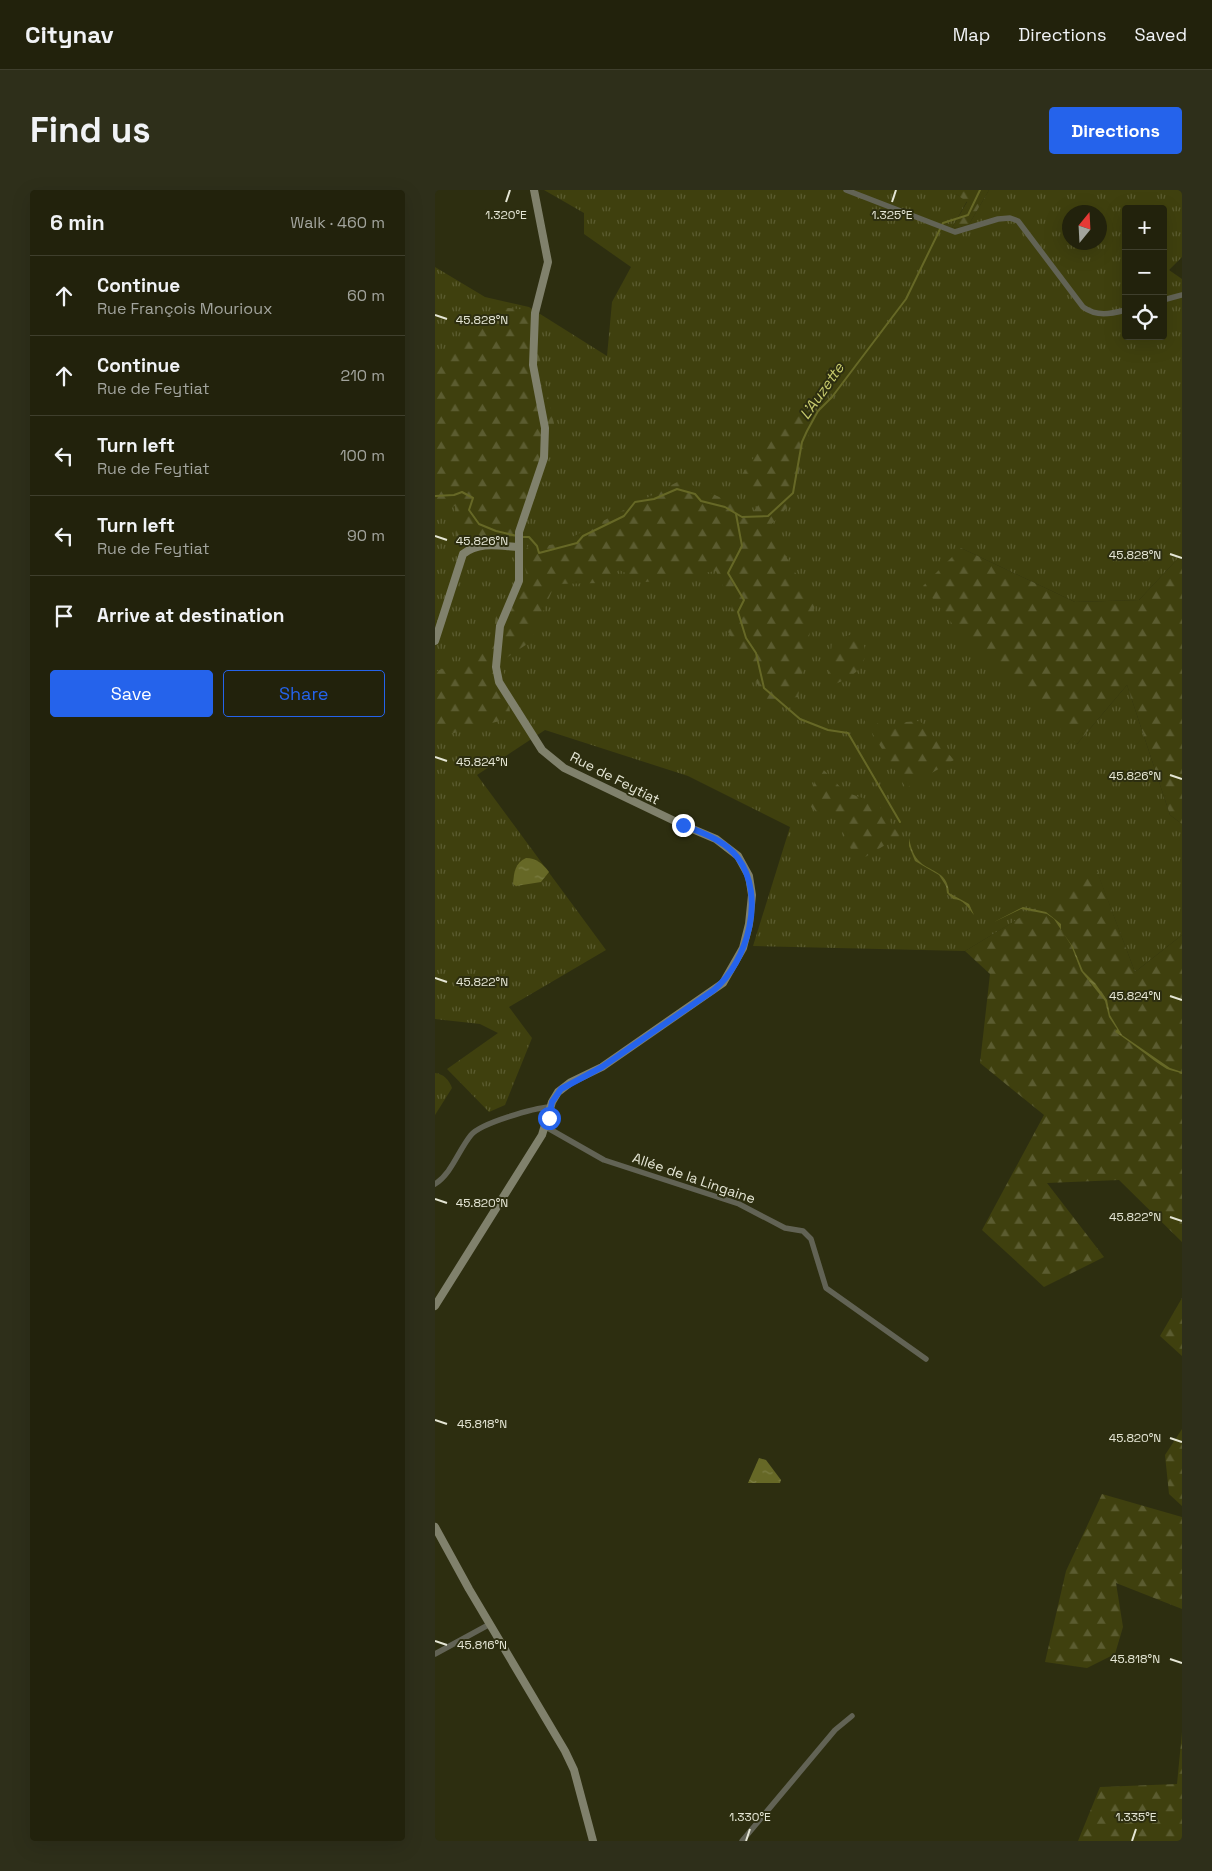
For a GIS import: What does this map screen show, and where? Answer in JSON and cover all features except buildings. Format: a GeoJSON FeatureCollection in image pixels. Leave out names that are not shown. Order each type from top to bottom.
{"type":"FeatureCollection","features":[{"type":"Feature","properties":{"kind":"street","name":"Rue de Feytiat"},"geometry":{"type":"LineString","coordinates":[[534,190],[548,262],[535,313],[533,365],[545,428],[544,458],[519,532],[519,582],[500,626],[496,667],[499,682],[542,750],[564,768],[716,839],[738,856],[749,876],[752,895],[749,924],[743,948],[723,983],[602,1067],[561,1089],[550,1107]]}},
{"type":"Feature","properties":{"kind":"street"},"geometry":{"type":"LineString","coordinates":[[846,190],[955,232],[998,219],[1010,218],[1018,221],[1083,307],[1090,312],[1101,315],[1122,311]]}},
{"type":"Feature","properties":{"kind":"street"},"geometry":{"type":"LineString","coordinates":[[1167,299],[1182,295]]}},
{"type":"Feature","properties":{"kind":"street"},"geometry":{"type":"LineString","coordinates":[[435,642],[463,554],[471,548],[482,544],[518,544]]}},
{"type":"Feature","properties":{"kind":"street"},"geometry":{"type":"LineString","coordinates":[[435,1184],[444,1178],[475,1131],[487,1125],[550,1107],[546,1127],[435,1306]]}},
{"type":"Feature","properties":{"kind":"street","name":"Allée de la Lingaine"},"geometry":{"type":"LineString","coordinates":[[546,1127],[604,1160],[739,1204],[785,1228],[803,1231],[811,1239],[826,1288],[926,1360]]}},
{"type":"Feature","properties":{"kind":"street"},"geometry":{"type":"LineString","coordinates":[[435,1527],[565,1751],[573,1770],[593,1841]]}},
{"type":"Feature","properties":{"kind":"street"},"geometry":{"type":"LineString","coordinates":[[435,1654],[490,1624]]}},
{"type":"Feature","properties":{"kind":"street"},"geometry":{"type":"LineString","coordinates":[[742,1841],[835,1730],[852,1716]]}},
{"type":"Feature","properties":{"kind":"green space"},"geometry":{"type":"Polygon","coordinates":[[[544,190],[956,190],[956,194],[967,201],[952,228],[968,226],[989,190],[1182,190],[1182,257],[1169,270],[1182,279],[1182,554],[1139,600],[1075,602],[961,548],[1077,744],[1127,685],[1170,815],[1182,824],[1182,935],[1135,972],[1097,872],[965,951],[753,946],[790,827],[688,776],[545,730],[477,775],[606,950],[509,1007],[532,1038],[505,1105],[489,1112],[447,1069],[498,1033],[480,1024],[435,1019],[435,267],[485,297],[529,307],[607,356],[612,302],[631,267],[584,234],[584,213],[544,190]]]}},
{"type":"Feature","properties":{"kind":"green space"},"geometry":{"type":"Polygon","coordinates":[[[956,190],[989,190],[968,226],[952,228],[967,202],[956,194],[956,190]]]}},
{"type":"Feature","properties":{"kind":"green space"},"geometry":{"type":"Polygon","coordinates":[[[498,307],[529,310],[555,428],[541,458],[514,540],[457,541],[455,506],[435,513],[435,361],[449,357],[498,307]]]}},
{"type":"Feature","properties":{"kind":"green space"},"geometry":{"type":"Polygon","coordinates":[[[817,403],[791,503],[770,526],[794,571],[816,599],[798,697],[767,701],[727,630],[732,606],[716,571],[646,582],[619,570],[601,583],[555,584],[530,642],[502,661],[511,718],[435,738],[435,672],[492,648],[497,606],[527,576],[522,556],[530,543],[544,546],[561,543],[681,480],[753,512],[760,503],[739,479],[782,416],[817,403]]]}},
{"type":"Feature","properties":{"kind":"green space"},"geometry":{"type":"Polygon","coordinates":[[[961,548],[1075,602],[1139,600],[1182,554],[1182,824],[1170,815],[1127,685],[1077,744],[968,644],[923,586],[961,548]]]}},
{"type":"Feature","properties":{"kind":"green space"},"geometry":{"type":"Polygon","coordinates":[[[850,635],[863,642],[864,659],[861,666],[851,676],[828,687],[832,641],[850,635]]]}},
{"type":"Feature","properties":{"kind":"green space"},"geometry":{"type":"Polygon","coordinates":[[[861,715],[888,729],[906,722],[920,721],[954,760],[906,788],[861,715]]]}},
{"type":"Feature","properties":{"kind":"green space"},"geometry":{"type":"Polygon","coordinates":[[[817,763],[845,792],[877,803],[900,836],[857,862],[833,811],[820,815],[811,807],[817,763]]]}},
{"type":"Feature","properties":{"kind":"green space"},"geometry":{"type":"Polygon","coordinates":[[[1097,871],[1135,972],[1182,935],[1182,1242],[1119,1180],[1047,1183],[1104,1257],[1044,1287],[982,1230],[1044,1115],[980,1063],[990,974],[965,951],[1097,871]]]}},
{"type":"Feature","properties":{"kind":"green space"},"geometry":{"type":"Polygon","coordinates":[[[435,1073],[446,1078],[452,1088],[435,1115],[435,1073]]]}},
{"type":"Feature","properties":{"kind":"green space"},"geometry":{"type":"Polygon","coordinates":[[[1182,1298],[1182,1356],[1160,1336],[1182,1298]]]}},
{"type":"Feature","properties":{"kind":"green space"},"geometry":{"type":"Polygon","coordinates":[[[1182,1429],[1182,1506],[1169,1494],[1165,1455],[1182,1429]]]}},
{"type":"Feature","properties":{"kind":"green space"},"geometry":{"type":"Polygon","coordinates":[[[1102,1494],[1182,1517],[1182,1609],[1116,1583],[1123,1627],[1115,1654],[1087,1668],[1045,1662],[1066,1571],[1102,1494]]]}},
{"type":"Feature","properties":{"kind":"green space"},"geometry":{"type":"Polygon","coordinates":[[[1182,1732],[1182,1841],[1078,1841],[1100,1787],[1177,1784],[1182,1732]]]}},
{"type":"Feature","properties":{"kind":"water"},"geometry":{"type":"Polygon","coordinates":[[[909,838],[913,852],[918,860],[937,872],[948,885],[949,893],[969,904],[974,915],[963,902],[953,899],[947,893],[946,886],[939,875],[915,861],[909,846],[909,838]]]}},
{"type":"Feature","properties":{"kind":"water"},"geometry":{"type":"Polygon","coordinates":[[[526,858],[539,862],[549,872],[541,882],[516,886],[513,884],[516,868],[519,862],[526,858]]]}},
{"type":"Feature","properties":{"kind":"water"},"geometry":{"type":"Polygon","coordinates":[[[1023,907],[1046,912],[1061,924],[1061,930],[1054,919],[1047,914],[1021,909],[994,922],[1023,907]]]}},
{"type":"Feature","properties":{"kind":"water"},"geometry":{"type":"Polygon","coordinates":[[[1064,934],[1073,947],[1083,971],[1095,983],[1107,1000],[1110,1015],[1122,1035],[1170,1068],[1182,1072],[1182,1074],[1167,1069],[1115,1032],[1117,1029],[1109,1017],[1105,1001],[1081,971],[1071,945],[1064,934]]]}},
{"type":"Feature","properties":{"kind":"water"},"geometry":{"type":"Polygon","coordinates":[[[759,1458],[766,1460],[781,1480],[780,1483],[748,1483],[759,1458]]]}},
{"type":"Feature","properties":{"kind":"waterway","name":"L'Auzette"},"geometry":{"type":"LineString","coordinates":[[522,537],[529,537],[537,546],[539,553],[577,543],[583,536],[624,516],[635,502],[654,499],[677,489],[695,494],[701,501],[725,507],[742,517],[768,516],[793,493],[802,442],[818,411],[832,397],[906,299],[943,223],[968,215],[980,190]]}},
{"type":"Feature","properties":{"kind":"waterway","name":"L'Auzette"},"geometry":{"type":"LineString","coordinates":[[435,496],[454,495],[462,492],[473,498],[469,510],[479,524],[496,531],[517,536]]}},
{"type":"Feature","properties":{"kind":"waterway"},"geometry":{"type":"LineString","coordinates":[[736,514],[742,546],[728,573],[744,600],[738,612],[746,638],[756,653],[764,688],[800,719],[828,730],[848,733],[900,822]]}},
{"type":"Feature","properties":{"kind":"route"},"geometry":{"type":"LineString","coordinates":[[549,1118],[552,1102],[561,1089],[602,1067],[714,990],[727,978],[743,948],[749,924],[752,895],[749,876],[738,856],[716,839],[683,825]]}}]}
